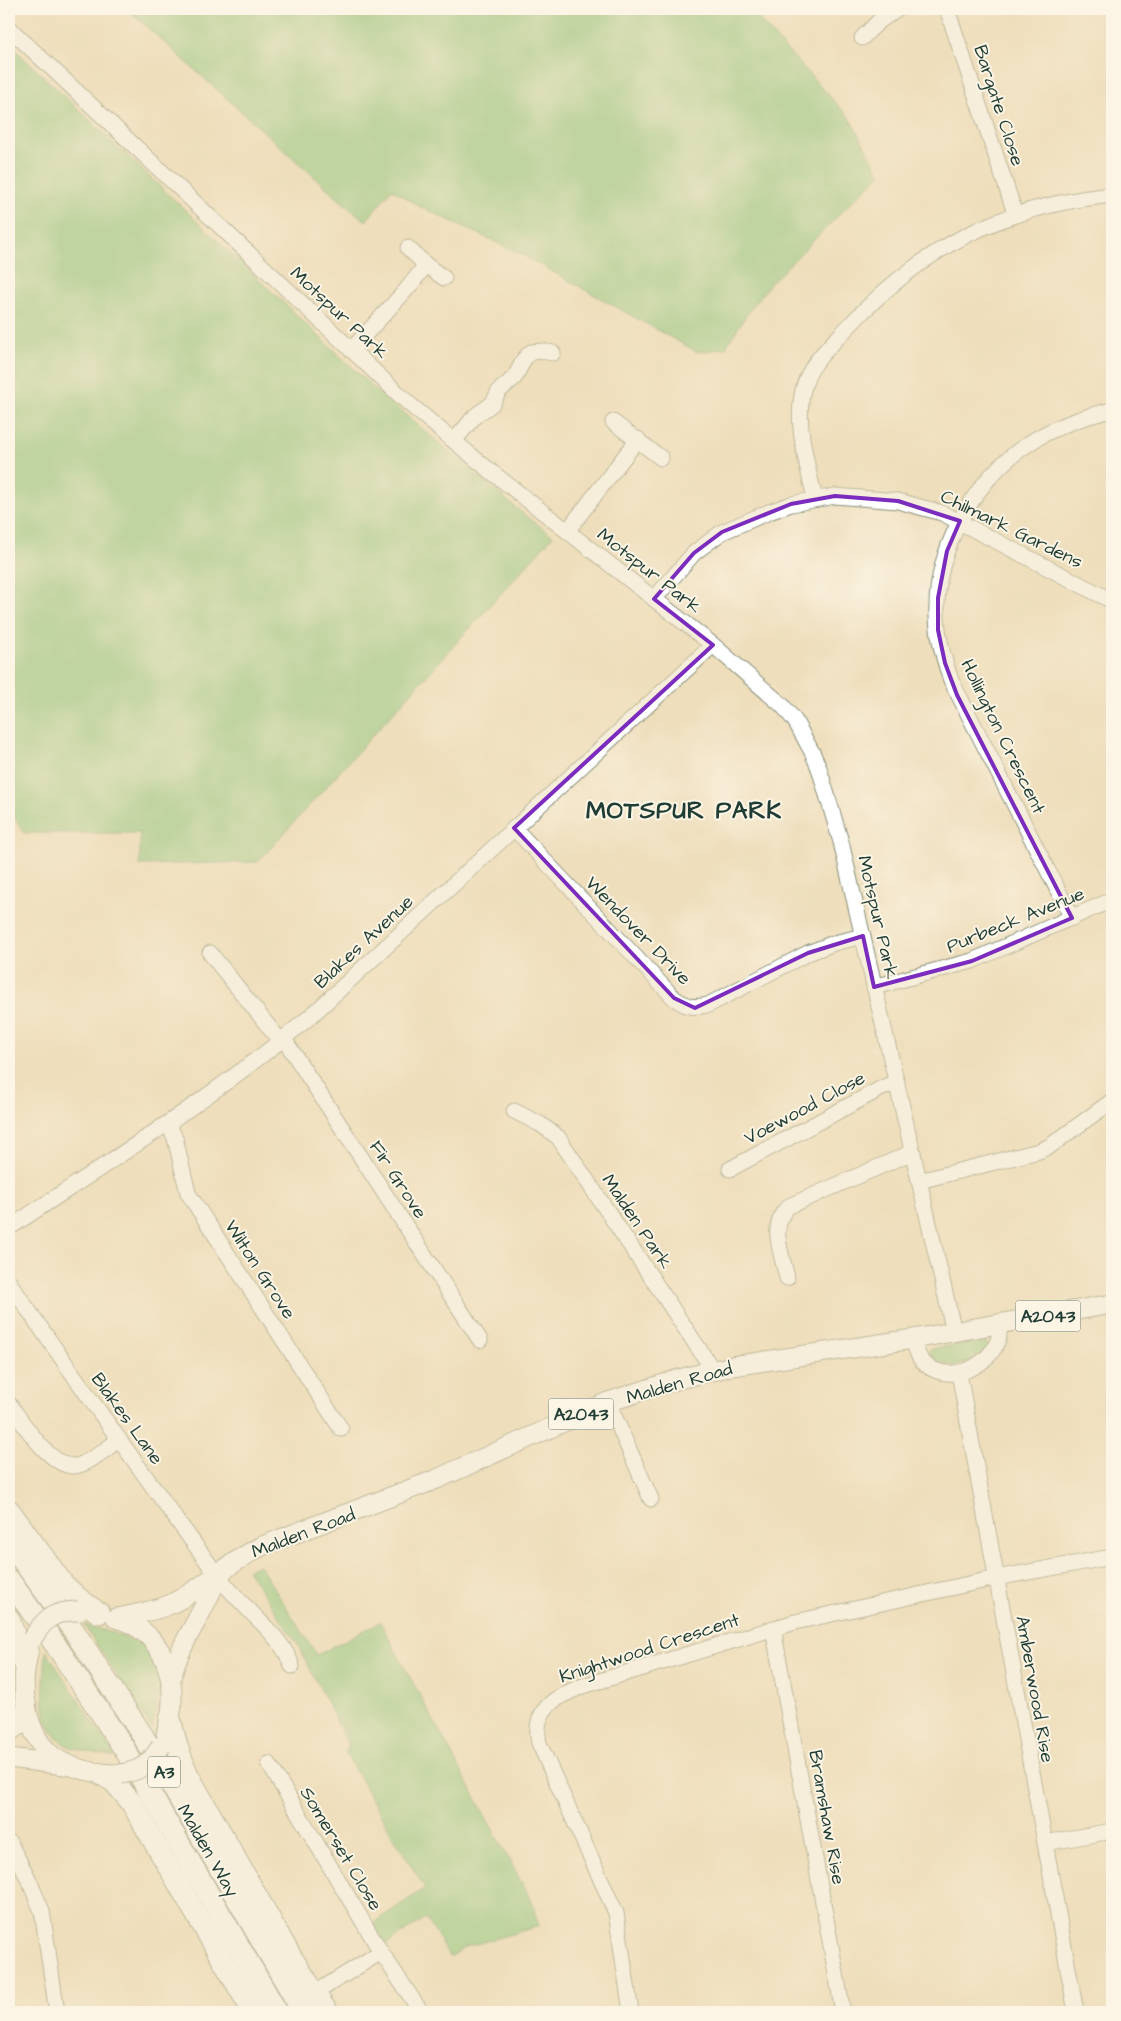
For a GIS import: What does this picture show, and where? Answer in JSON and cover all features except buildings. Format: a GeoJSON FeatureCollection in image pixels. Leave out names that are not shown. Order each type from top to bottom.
{"type":"FeatureCollection","features":[{"type":"Feature","properties":{"kind":"highway"},"geometry":{"type":"LineString","coordinates":[[9,1510],[63,1584],[78,1598],[109,1616]]}},
{"type":"Feature","properties":{"kind":"highway","name":"Malden Way"},"geometry":{"type":"LineString","coordinates":[[9,1542],[74,1631],[143,1736],[303,2012]]}},
{"type":"Feature","properties":{"kind":"highway","name":"Malden Way"},"geometry":{"type":"LineString","coordinates":[[9,1580],[56,1644],[125,1750],[277,2012]]}},
{"type":"Feature","properties":{"kind":"highway"},"geometry":{"type":"LineString","coordinates":[[9,1619],[25,1665]]}},
{"type":"Feature","properties":{"kind":"highway"},"geometry":{"type":"LineString","coordinates":[[170,1719],[176,1746],[187,1773],[285,1946],[327,2012]]}},
{"type":"Feature","properties":{"kind":"highway"},"geometry":{"type":"LineString","coordinates":[[111,1774],[114,1782],[131,1802],[254,2012]]}},
{"type":"Feature","properties":{"kind":"main road","name":"Malden Road"},"geometry":{"type":"LineString","coordinates":[[109,1616],[163,1607],[184,1597],[201,1584],[218,1575],[231,1563],[262,1546],[437,1479],[608,1402],[653,1386],[713,1370],[913,1339],[1112,1304]]}},
{"type":"Feature","properties":{"kind":"main road","name":"Malden Road"},"geometry":{"type":"LineString","coordinates":[[171,1678],[181,1647],[213,1589],[218,1575]]}},
{"type":"Feature","properties":{"kind":"main road"},"geometry":{"type":"LineString","coordinates":[[9,1758],[111,1774],[135,1772],[153,1759],[161,1746],[170,1719],[171,1678],[167,1662],[160,1649],[150,1637],[137,1627],[109,1616],[78,1611],[56,1613],[46,1620],[32,1639],[25,1665],[26,1708],[36,1734],[45,1748],[55,1758],[69,1766]]}},
{"type":"Feature","properties":{"kind":"main road"},"geometry":{"type":"LineString","coordinates":[[9,1732],[19,1725],[26,1708]]}},
{"type":"Feature","properties":{"kind":"street"},"geometry":{"type":"LineString","coordinates":[[862,38],[878,22],[897,9]]}},
{"type":"Feature","properties":{"kind":"street","name":"Bargate Close"},"geometry":{"type":"LineString","coordinates":[[947,9],[1015,213]]}},
{"type":"Feature","properties":{"kind":"street","name":"Motspur Park"},"geometry":{"type":"LineString","coordinates":[[9,28],[407,402],[713,645],[783,706],[804,736],[819,768],[832,812],[897,1082],[954,1332]]}},
{"type":"Feature","properties":{"kind":"street"},"geometry":{"type":"LineString","coordinates":[[815,498],[805,448],[801,402],[805,382],[814,366],[859,316],[910,269],[964,236],[1015,213],[1072,200],[1112,195]]}},
{"type":"Feature","properties":{"kind":"street"},"geometry":{"type":"LineString","coordinates":[[408,248],[426,265],[444,278]]}},
{"type":"Feature","properties":{"kind":"street"},"geometry":{"type":"LineString","coordinates":[[351,350],[407,289],[426,265]]}},
{"type":"Feature","properties":{"kind":"street"},"geometry":{"type":"LineString","coordinates":[[454,441],[474,416],[492,404],[500,391],[516,377],[524,359],[531,352],[553,353]]}},
{"type":"Feature","properties":{"kind":"street","name":"Hollington Crescent"},"geometry":{"type":"LineString","coordinates":[[1072,918],[957,695],[945,663],[938,630],[938,598],[947,551],[952,536],[960,520],[983,487],[1026,445],[1060,426],[1112,410]]}},
{"type":"Feature","properties":{"kind":"street"},"geometry":{"type":"LineString","coordinates":[[613,422],[661,458]]}},
{"type":"Feature","properties":{"kind":"street"},"geometry":{"type":"LineString","coordinates":[[568,530],[638,439]]}},
{"type":"Feature","properties":{"kind":"street","name":"Chilmark Gardens"},"geometry":{"type":"LineString","coordinates":[[654,599],[694,553],[722,532],[769,512],[815,498],[842,496],[898,501],[942,513],[960,520],[1112,601]]}},
{"type":"Feature","properties":{"kind":"street","name":"Blakes Avenue"},"geometry":{"type":"LineString","coordinates":[[9,1228],[168,1123],[312,1016],[713,645]]}},
{"type":"Feature","properties":{"kind":"street","name":"Wendover Drive"},"geometry":{"type":"LineString","coordinates":[[514,828],[674,998],[684,1005],[695,1008],[708,1005],[808,953],[834,943],[862,936]]}},
{"type":"Feature","properties":{"kind":"street","name":"Purbeck Avenue"},"geometry":{"type":"LineString","coordinates":[[874,986],[972,962],[1112,900]]}},
{"type":"Feature","properties":{"kind":"street","name":"Fir Grove"},"geometry":{"type":"LineString","coordinates":[[210,953],[282,1040],[480,1340]]}},
{"type":"Feature","properties":{"kind":"street","name":"Voewood Close"},"geometry":{"type":"LineString","coordinates":[[730,1169],[882,1088],[897,1082]]}},
{"type":"Feature","properties":{"kind":"street"},"geometry":{"type":"LineString","coordinates":[[919,1181],[1039,1151],[1050,1146],[1112,1101]]}},
{"type":"Feature","properties":{"kind":"street","name":"Malden Park"},"geometry":{"type":"LineString","coordinates":[[514,1111],[540,1124],[558,1137],[713,1370]]}},
{"type":"Feature","properties":{"kind":"street","name":"Wilton Grove"},"geometry":{"type":"LineString","coordinates":[[168,1123],[175,1138],[186,1185],[192,1200],[341,1429]]}},
{"type":"Feature","properties":{"kind":"street"},"geometry":{"type":"LineString","coordinates":[[788,1278],[778,1232],[778,1222],[782,1213],[789,1206],[912,1152]]}},
{"type":"Feature","properties":{"kind":"street","name":"Blakes Lane"},"geometry":{"type":"LineString","coordinates":[[9,1282],[119,1440],[218,1575],[286,1651],[292,1666]]}},
{"type":"Feature","properties":{"kind":"street"},"geometry":{"type":"LineString","coordinates":[[913,1339],[917,1353],[927,1364],[945,1372],[960,1373],[982,1364],[992,1352],[999,1339],[999,1324]]}},
{"type":"Feature","properties":{"kind":"street","name":"Amberwood Rise"},"geometry":{"type":"LineString","coordinates":[[960,1373],[1076,2012]]}},
{"type":"Feature","properties":{"kind":"street"},"geometry":{"type":"LineString","coordinates":[[608,1402],[651,1499]]}},
{"type":"Feature","properties":{"kind":"street"},"geometry":{"type":"LineString","coordinates":[[9,1404],[37,1441],[53,1457],[63,1463],[73,1466],[81,1464],[119,1440]]}},
{"type":"Feature","properties":{"kind":"street","name":"Knightwood Crescent"},"geometry":{"type":"LineString","coordinates":[[631,2012],[616,1913],[544,1756],[536,1731],[543,1711],[558,1697],[583,1686],[772,1628],[996,1578],[1112,1557]]}},
{"type":"Feature","properties":{"kind":"street","name":"Bramshaw Rise"},"geometry":{"type":"LineString","coordinates":[[772,1628],[843,2012]]}},
{"type":"Feature","properties":{"kind":"street","name":"Somerset Close"},"geometry":{"type":"LineString","coordinates":[[268,1764],[381,1952],[421,2012]]}},
{"type":"Feature","properties":{"kind":"street"},"geometry":{"type":"LineString","coordinates":[[1045,1843],[1112,1831]]}},
{"type":"Feature","properties":{"kind":"street"},"geometry":{"type":"LineString","coordinates":[[9,1842],[28,1878],[42,1911],[57,2012]]}},
{"type":"Feature","properties":{"kind":"street"},"geometry":{"type":"LineString","coordinates":[[315,1994],[381,1952]]}},
{"type":"Feature","properties":{"kind":"highlighted area"},"geometry":{"type":"Polygon","coordinates":[[[835,496],[898,501],[960,521],[947,551],[938,598],[938,630],[945,663],[957,695],[1072,918],[972,961],[874,987],[863,936],[808,953],[695,1008],[674,998],[514,828],[713,645],[654,599],[694,553],[722,532],[791,504],[835,496]]]}},
{"type":"Feature","properties":{"kind":"green space"},"geometry":{"type":"Polygon","coordinates":[[[127,9],[774,9],[758,19],[849,117],[880,174],[769,285],[725,348],[697,352],[519,253],[417,205],[392,189],[366,221],[349,208],[127,9]]]}},
{"type":"Feature","properties":{"kind":"green space"},"geometry":{"type":"Polygon","coordinates":[[[9,44],[375,389],[516,508],[553,536],[258,862],[140,865],[140,833],[24,833],[9,809],[9,44]]]}},
{"type":"Feature","properties":{"kind":"green space"},"geometry":{"type":"Polygon","coordinates":[[[985,1340],[989,1348],[960,1365],[946,1365],[929,1355],[931,1349],[985,1340]]]}},
{"type":"Feature","properties":{"kind":"green space"},"geometry":{"type":"Polygon","coordinates":[[[259,1565],[317,1655],[380,1622],[536,1909],[535,1914],[539,1926],[466,1947],[450,1957],[426,1918],[385,1945],[372,1924],[425,1888],[347,1756],[346,1751],[349,1746],[297,1643],[247,1570],[259,1565]]]}},
{"type":"Feature","properties":{"kind":"green space"},"geometry":{"type":"Polygon","coordinates":[[[83,1624],[130,1639],[150,1652],[157,1661],[160,1672],[160,1686],[152,1729],[83,1624]]]}},
{"type":"Feature","properties":{"kind":"green space"},"geometry":{"type":"Polygon","coordinates":[[[46,1651],[116,1757],[84,1751],[66,1745],[56,1737],[49,1727],[45,1715],[43,1689],[46,1651]]]}},
{"type":"Feature","properties":{"kind":"district","name":"MOTSPUR PARK"},"geometry":{"type":"Point","coordinates":[684,810]}}]}
